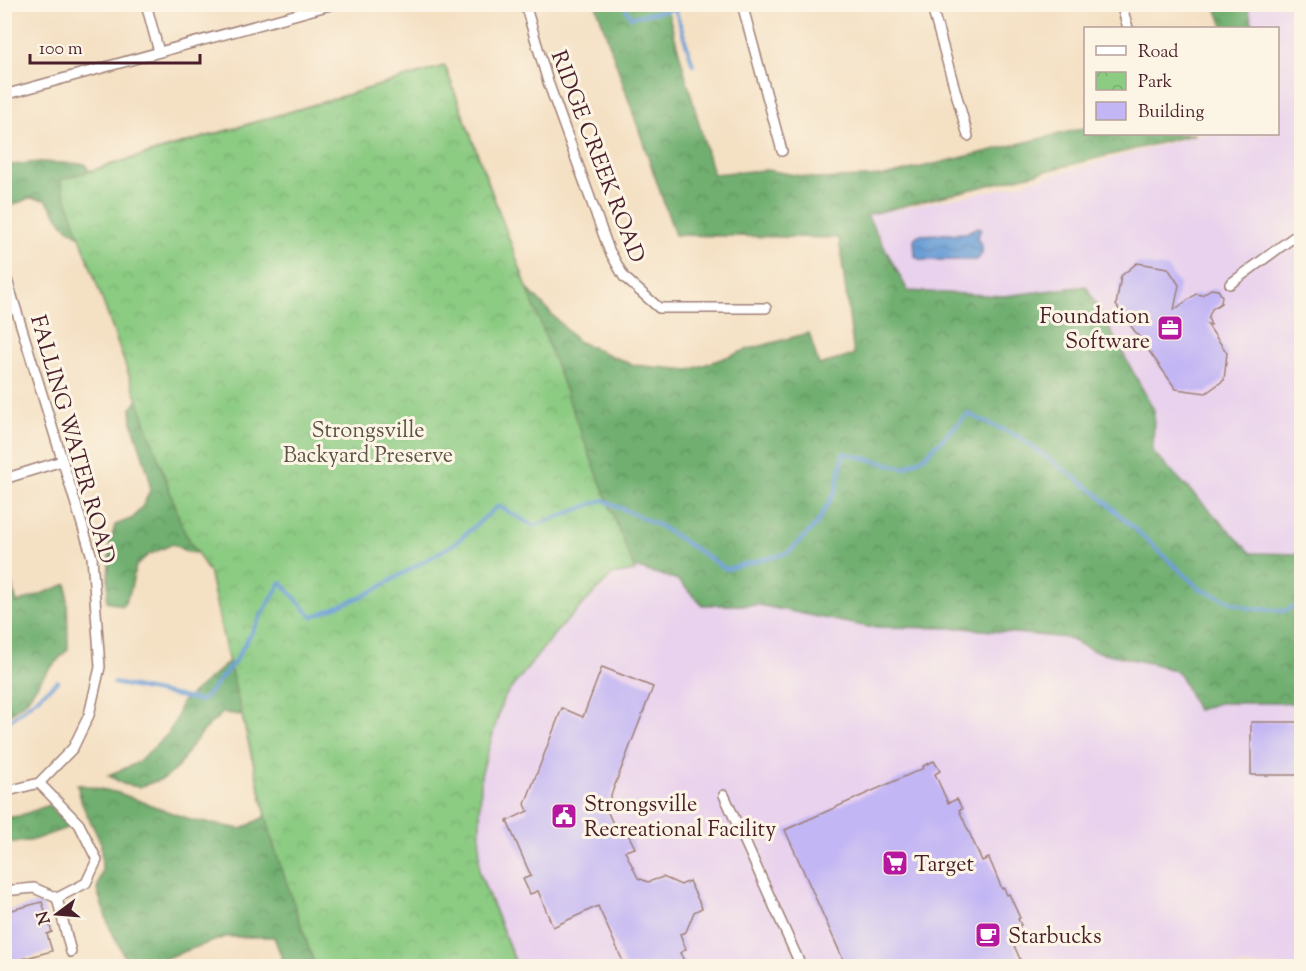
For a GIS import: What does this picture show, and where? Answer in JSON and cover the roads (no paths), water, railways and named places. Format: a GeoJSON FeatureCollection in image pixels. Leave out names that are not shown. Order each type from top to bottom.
{"type":"FeatureCollection","features":[{"type":"Feature","properties":{"kind":"street"},"geometry":{"type":"LineString","coordinates":[[146,4],[159,52]]}},
{"type":"Feature","properties":{"kind":"street"},"geometry":{"type":"LineString","coordinates":[[4,95],[333,4]]}},
{"type":"Feature","properties":{"kind":"street","name":"RIDGE CREEK ROAD"},"geometry":{"type":"LineString","coordinates":[[525,4],[556,105],[609,250],[624,277],[659,308],[766,308]]}},
{"type":"Feature","properties":{"kind":"street"},"geometry":{"type":"LineString","coordinates":[[742,4],[782,151]]}},
{"type":"Feature","properties":{"kind":"street"},"geometry":{"type":"LineString","coordinates":[[931,4],[968,136]]}},
{"type":"Feature","properties":{"kind":"street"},"geometry":{"type":"LineString","coordinates":[[1121,4],[1128,27]]}},
{"type":"Feature","properties":{"kind":"street"},"geometry":{"type":"LineString","coordinates":[[1230,284],[1302,231]]}},
{"type":"Feature","properties":{"kind":"street","name":"FALLING WATER ROAD"},"geometry":{"type":"LineString","coordinates":[[4,270],[92,557],[100,667],[89,715],[73,748],[39,783]]}},
{"type":"Feature","properties":{"kind":"street"},"geometry":{"type":"LineString","coordinates":[[4,479],[63,461]]}},
{"type":"Feature","properties":{"kind":"street"},"geometry":{"type":"LineString","coordinates":[[4,792],[39,783],[80,824],[97,860],[86,883],[57,898]]}},
{"type":"Feature","properties":{"kind":"street"},"geometry":{"type":"LineString","coordinates":[[724,795],[801,966]]}},
{"type":"Feature","properties":{"kind":"street"},"geometry":{"type":"LineString","coordinates":[[4,891],[34,888],[57,898]]}},
{"type":"Feature","properties":{"kind":"street"},"geometry":{"type":"LineString","coordinates":[[57,898],[71,952]]}},
{"type":"Feature","properties":{"kind":"water"},"geometry":{"type":"Polygon","coordinates":[[[977,227],[981,229],[977,239],[982,245],[982,254],[977,260],[921,260],[915,256],[914,239],[918,235],[966,233],[977,227]]]}},
{"type":"Feature","properties":{"kind":"waterway"},"geometry":{"type":"LineString","coordinates":[[623,4],[631,17],[675,9],[693,65]]}},
{"type":"Feature","properties":{"kind":"waterway"},"geometry":{"type":"LineString","coordinates":[[114,683],[202,701],[235,661],[281,582],[312,617],[366,595],[454,544],[498,506],[534,526],[603,500],[660,526],[726,569],[788,553],[816,525],[836,490],[844,453],[904,468],[924,457],[968,414],[1019,437],[1095,492],[1200,589],[1247,608],[1285,611],[1302,603]]}},
{"type":"Feature","properties":{"kind":"waterway"},"geometry":{"type":"LineString","coordinates":[[4,725],[58,681]]}},
{"type":"Feature","properties":{"kind":"place","name":"Foundation Software"},"geometry":{"type":"Point","coordinates":[1170,328]}},
{"type":"Feature","properties":{"kind":"place","name":"Strongsville Recreational Facility"},"geometry":{"type":"Point","coordinates":[564,816]}},
{"type":"Feature","properties":{"kind":"place","name":"Target"},"geometry":{"type":"Point","coordinates":[895,863]}},
{"type":"Feature","properties":{"kind":"place","name":"Starbucks"},"geometry":{"type":"Point","coordinates":[988,935]}},
{"type":"Feature","properties":{"kind":"park label","name":"Strongsville Backyard Preserve"},"geometry":{"type":"Point","coordinates":[368,442]}}]}
